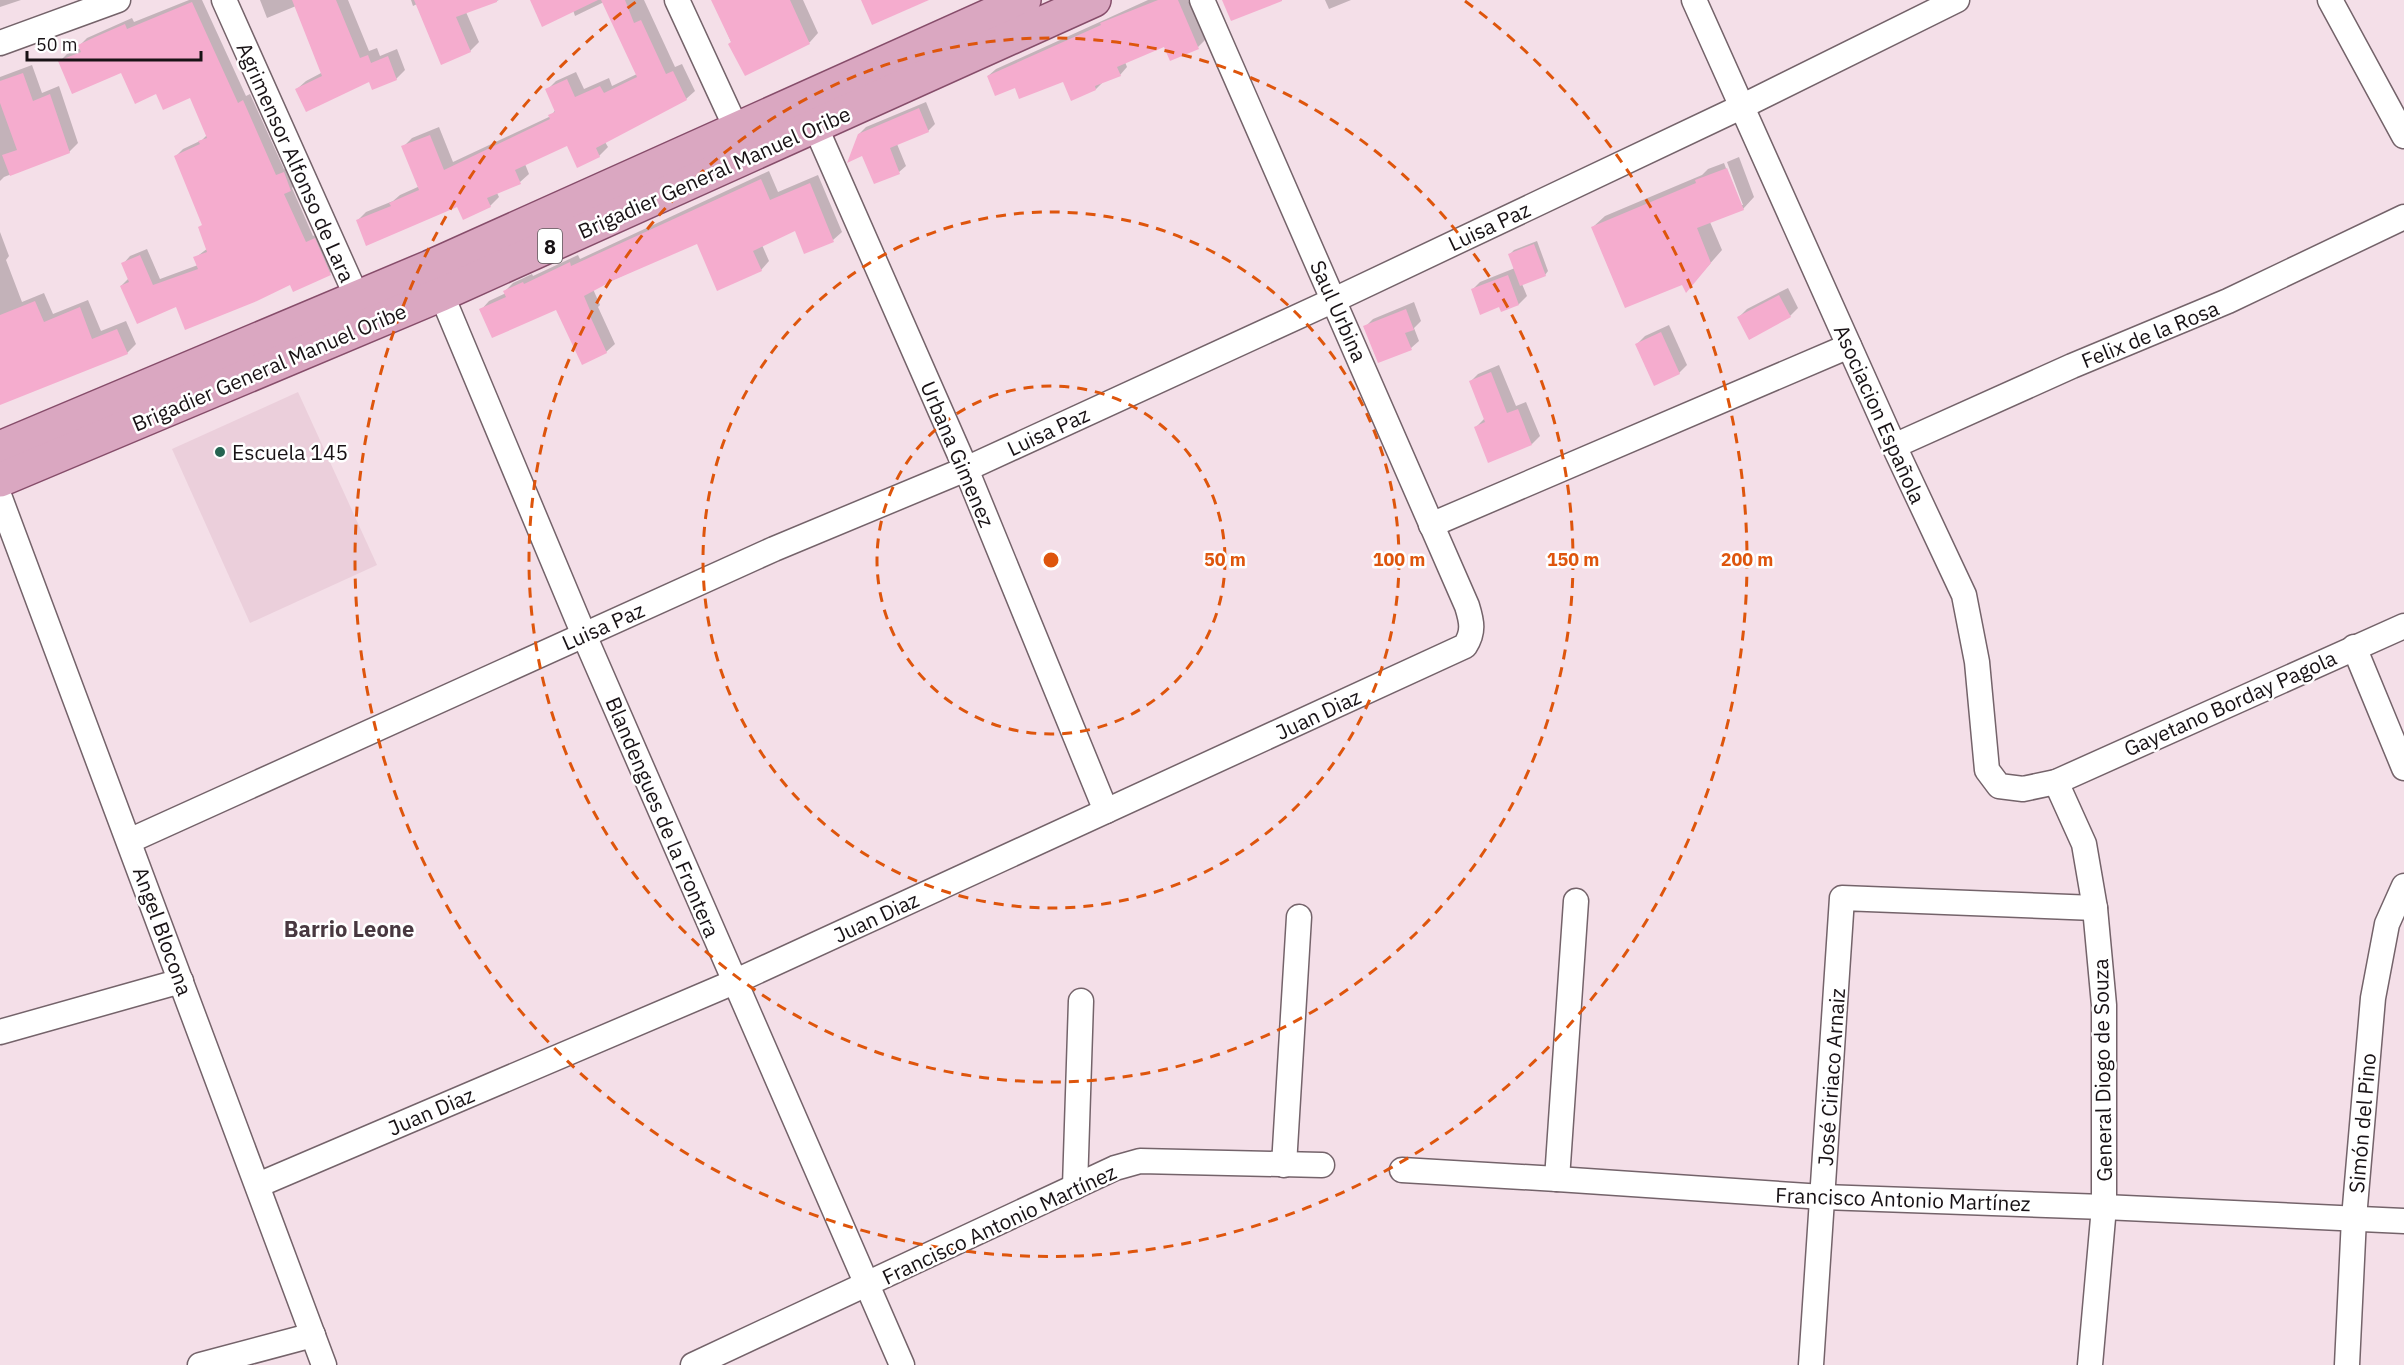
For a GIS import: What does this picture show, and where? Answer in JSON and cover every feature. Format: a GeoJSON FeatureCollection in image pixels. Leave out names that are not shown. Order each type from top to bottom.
{"type":"FeatureCollection","features":[{"type":"Feature","properties":{"kind":"main road","name":"Brigadier General Manuel Oribe"},"geometry":{"type":"LineString","coordinates":[[810,113],[1024,0]]}},
{"type":"Feature","properties":{"kind":"main road","name":"Brigadier General Manuel Oribe"},"geometry":{"type":"LineString","coordinates":[[0,448],[363,311],[436,281],[810,113],[1094,0]]}},
{"type":"Feature","properties":{"kind":"main road","name":"Brigadier General Manuel Oribe"},"geometry":{"type":"LineString","coordinates":[[0,480],[363,311]]}},
{"type":"Feature","properties":{"kind":"street"},"geometry":{"type":"LineString","coordinates":[[0,44],[118,0]]}},
{"type":"Feature","properties":{"kind":"street","name":"Agrimensor Alfonso de Lara"},"geometry":{"type":"LineString","coordinates":[[224,0],[363,311]]}},
{"type":"Feature","properties":{"kind":"street"},"geometry":{"type":"LineString","coordinates":[[677,0],[743,143]]}},
{"type":"Feature","properties":{"kind":"street","name":"Saul Urbina"},"geometry":{"type":"LineString","coordinates":[[1202,0],[1473,623]]}},
{"type":"Feature","properties":{"kind":"street","name":"Asociacion Española"},"geometry":{"type":"LineString","coordinates":[[1694,0],[1894,446],[1964,595],[1977,662],[1987,770],[1999,786],[2023,789],[2056,782]]}},
{"type":"Feature","properties":{"kind":"street","name":"Luisa Paz"},"geometry":{"type":"LineString","coordinates":[[129,841],[774,549],[966,469],[1334,300],[1741,107],[1957,0]]}},
{"type":"Feature","properties":{"kind":"street"},"geometry":{"type":"LineString","coordinates":[[2330,0],[2404,136]]}},
{"type":"Feature","properties":{"kind":"street","name":"Urbana Gimenez"},"geometry":{"type":"LineString","coordinates":[[810,113],[966,469],[1106,811]]}},
{"type":"Feature","properties":{"kind":"street","name":"Felix de la Rosa"},"geometry":{"type":"LineString","coordinates":[[1894,446],[2072,366],[2228,301],[2404,217]]}},
{"type":"Feature","properties":{"kind":"street","name":"Blandengues de la Frontera"},"geometry":{"type":"LineString","coordinates":[[436,281],[584,635],[902,1365]]}},
{"type":"Feature","properties":{"kind":"street"},"geometry":{"type":"LineString","coordinates":[[1431,525],[1849,346]]}},
{"type":"Feature","properties":{"kind":"street","name":"Angel Blocona"},"geometry":{"type":"LineString","coordinates":[[0,498],[324,1365]]}},
{"type":"Feature","properties":{"kind":"street","name":"Juan Diaz"},"geometry":{"type":"LineString","coordinates":[[258,1185],[734,982],[1465,646],[1471,636],[1473,623]]}},
{"type":"Feature","properties":{"kind":"street","name":"Gayetano Borday Pagola"},"geometry":{"type":"LineString","coordinates":[[2056,782],[2404,626]]}},
{"type":"Feature","properties":{"kind":"street"},"geometry":{"type":"LineString","coordinates":[[2354,647],[2404,768]]}},
{"type":"Feature","properties":{"kind":"street","name":"General Diogo de Souza"},"geometry":{"type":"LineString","coordinates":[[2056,782],[2084,844],[2095,908],[2104,1005],[2104,1207],[2090,1365]]}},
{"type":"Feature","properties":{"kind":"street","name":"Simón del Pino"},"geometry":{"type":"LineString","coordinates":[[2347,1365],[2354,1218],[2373,998],[2387,924],[2404,886]]}},
{"type":"Feature","properties":{"kind":"street","name":"José Ciriaco Arnaiz"},"geometry":{"type":"LineString","coordinates":[[1811,1365],[1842,898],[2095,908]]}},
{"type":"Feature","properties":{"kind":"street"},"geometry":{"type":"LineString","coordinates":[[1557,1179],[1576,901]]}},
{"type":"Feature","properties":{"kind":"street"},"geometry":{"type":"LineString","coordinates":[[1284,1165],[1299,916]]}},
{"type":"Feature","properties":{"kind":"street"},"geometry":{"type":"LineString","coordinates":[[0,1032],[181,981]]}},
{"type":"Feature","properties":{"kind":"street"},"geometry":{"type":"LineString","coordinates":[[1075,1187],[1081,1001]]}},
{"type":"Feature","properties":{"kind":"street","name":"Francisco Antonio Martínez"},"geometry":{"type":"LineString","coordinates":[[693,1365],[1115,1168],[1140,1161],[1322,1165]]}},
{"type":"Feature","properties":{"kind":"street","name":"Francisco Antonio Martínez"},"geometry":{"type":"LineString","coordinates":[[1402,1170],[1822,1197],[2404,1221]]}},
{"type":"Feature","properties":{"kind":"street"},"geometry":{"type":"LineString","coordinates":[[200,1365],[313,1335]]}},
{"type":"Feature","properties":{"kind":"shaded area"},"geometry":{"type":"Polygon","coordinates":[[[298,392],[377,565],[250,623],[172,449],[298,392]]]}},
{"type":"Feature","properties":{"kind":"building"},"geometry":{"type":"Polygon","coordinates":[[[292,0],[336,0],[360,58],[368,55],[371,63],[388,56],[397,80],[372,90],[369,82],[306,112],[295,89],[322,76],[292,0]]]}},
{"type":"Feature","properties":{"kind":"building"},"geometry":{"type":"Polygon","coordinates":[[[414,0],[497,0],[497,2],[456,17],[471,52],[441,65],[414,0]]]}},
{"type":"Feature","properties":{"kind":"building"},"geometry":{"type":"Polygon","coordinates":[[[530,0],[598,0],[542,27],[530,0]]]}},
{"type":"Feature","properties":{"kind":"building"},"geometry":{"type":"Polygon","coordinates":[[[601,0],[625,0],[634,23],[641,20],[666,74],[673,71],[687,100],[596,148],[600,157],[577,168],[567,146],[515,170],[521,184],[487,198],[491,207],[463,220],[457,207],[366,246],[356,220],[391,206],[389,203],[419,190],[401,146],[430,135],[444,170],[550,119],[548,115],[555,112],[545,89],[567,79],[575,97],[600,86],[604,93],[637,77],[601,0]]]}},
{"type":"Feature","properties":{"kind":"building"},"geometry":{"type":"Polygon","coordinates":[[[711,0],[790,0],[810,44],[745,76],[728,44],[731,42],[711,0]]]}},
{"type":"Feature","properties":{"kind":"building"},"geometry":{"type":"Polygon","coordinates":[[[861,0],[929,0],[872,25],[861,0]]]}},
{"type":"Feature","properties":{"kind":"building"},"geometry":{"type":"Polygon","coordinates":[[[1158,0],[1178,0],[1199,49],[1170,61],[1164,47],[1117,67],[1121,76],[1095,86],[1096,90],[1071,101],[1063,82],[1019,99],[1015,88],[995,96],[987,76],[1101,25],[1100,23],[1158,0]]]}},
{"type":"Feature","properties":{"kind":"building"},"geometry":{"type":"Polygon","coordinates":[[[1222,0],[1282,0],[1282,1],[1231,21],[1222,0]]]}},
{"type":"Feature","properties":{"kind":"building"},"geometry":{"type":"Polygon","coordinates":[[[192,2],[238,103],[243,100],[276,175],[284,172],[291,191],[284,194],[306,242],[315,238],[331,275],[293,292],[290,285],[185,330],[176,307],[137,324],[120,286],[129,282],[121,263],[140,255],[153,285],[198,269],[193,257],[207,252],[198,227],[202,225],[174,156],[200,144],[198,141],[207,138],[190,98],[163,110],[156,94],[135,104],[121,73],[72,94],[58,61],[81,52],[78,45],[95,37],[125,24],[127,29],[192,2]]]}},
{"type":"Feature","properties":{"kind":"building"},"geometry":{"type":"Polygon","coordinates":[[[23,73],[33,101],[50,94],[70,153],[10,176],[2,155],[17,150],[0,103],[0,81],[23,73]]]}},
{"type":"Feature","properties":{"kind":"building"},"geometry":{"type":"Polygon","coordinates":[[[919,108],[929,132],[890,148],[900,174],[874,184],[862,156],[847,163],[858,134],[919,108]]]}},
{"type":"Feature","properties":{"kind":"building"},"geometry":{"type":"Polygon","coordinates":[[[1727,168],[1744,210],[1697,228],[1711,263],[1686,293],[1682,285],[1625,308],[1591,227],[1727,168]]]}},
{"type":"Feature","properties":{"kind":"building"},"geometry":{"type":"Polygon","coordinates":[[[761,179],[770,200],[810,183],[834,242],[804,254],[795,231],[753,251],[762,271],[717,291],[697,244],[614,280],[584,296],[592,315],[590,316],[607,353],[582,365],[556,310],[492,338],[479,309],[506,297],[503,291],[523,282],[524,284],[570,262],[571,266],[761,179]]]}},
{"type":"Feature","properties":{"kind":"building"},"geometry":{"type":"Polygon","coordinates":[[[1534,244],[1546,276],[1520,286],[1508,254],[1534,244]]]}},
{"type":"Feature","properties":{"kind":"building"},"geometry":{"type":"Polygon","coordinates":[[[1508,275],[1519,305],[1501,312],[1499,307],[1480,315],[1471,289],[1508,275]]]}},
{"type":"Feature","properties":{"kind":"building"},"geometry":{"type":"Polygon","coordinates":[[[1779,295],[1791,317],[1749,340],[1737,317],[1779,295]]]}},
{"type":"Feature","properties":{"kind":"building"},"geometry":{"type":"Polygon","coordinates":[[[35,301],[44,322],[80,307],[92,339],[117,329],[128,354],[0,405],[0,315],[35,301]]]}},
{"type":"Feature","properties":{"kind":"building"},"geometry":{"type":"Polygon","coordinates":[[[1406,309],[1414,330],[1405,333],[1412,350],[1378,363],[1363,326],[1406,309]]]}},
{"type":"Feature","properties":{"kind":"building"},"geometry":{"type":"Polygon","coordinates":[[[1661,332],[1680,374],[1654,386],[1635,344],[1661,332]]]}},
{"type":"Feature","properties":{"kind":"building"},"geometry":{"type":"Polygon","coordinates":[[[1491,372],[1507,413],[1518,409],[1532,445],[1488,463],[1474,427],[1485,422],[1469,381],[1491,372]]]}},
{"type":"Feature","properties":{"kind":"place","name":"Escuela 145"},"geometry":{"type":"Point","coordinates":[220,452]}},
{"type":"Feature","properties":{"kind":"district","name":"Barrio Leone"},"geometry":{"type":"Point","coordinates":[349,928]}}]}
